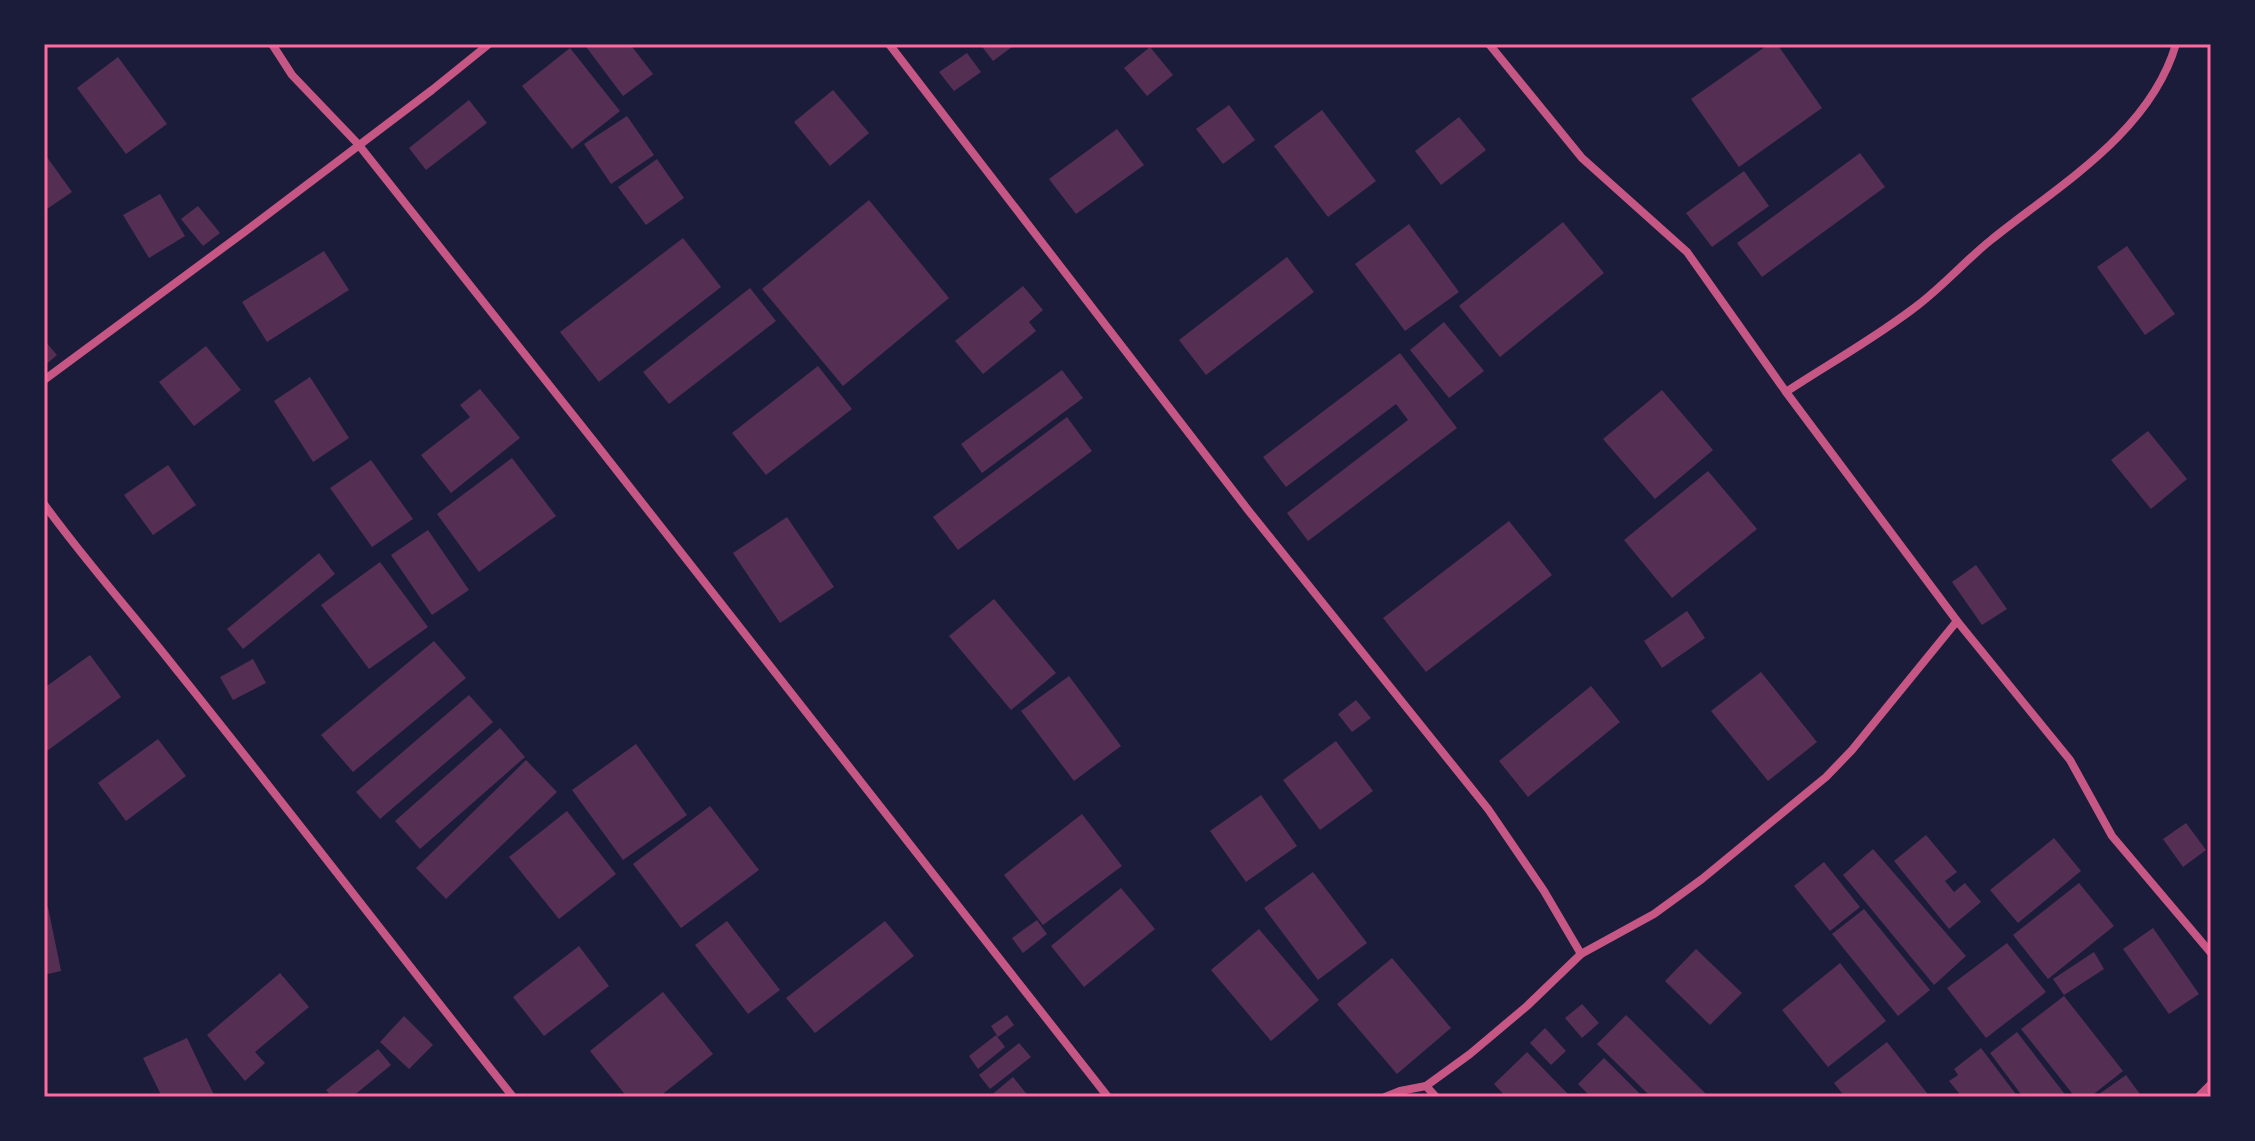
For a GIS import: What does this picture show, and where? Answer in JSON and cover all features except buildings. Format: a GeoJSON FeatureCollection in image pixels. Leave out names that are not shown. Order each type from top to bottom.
{"type":"FeatureCollection","features":[{"type":"Feature","properties":{"kind":"street"},"geometry":{"type":"LineString","coordinates":[[272,44],[292,75],[358,144],[1108,1097]]}},
{"type":"Feature","properties":{"kind":"street"},"geometry":{"type":"LineString","coordinates":[[44,380],[243,233],[489,44]]}},
{"type":"Feature","properties":{"kind":"street"},"geometry":{"type":"LineString","coordinates":[[889,44],[1248,510],[1488,809],[1544,891],[1581,954]]}},
{"type":"Feature","properties":{"kind":"street"},"geometry":{"type":"LineString","coordinates":[[1489,44],[1582,158],[1687,252],[1786,392],[1957,621],[2070,760],[2112,836],[2211,953]]}},
{"type":"Feature","properties":{"kind":"street"},"geometry":{"type":"LineString","coordinates":[[1786,392],[1919,305],[1990,240],[2080,173],[2134,119],[2156,90],[2176,44]]}},
{"type":"Feature","properties":{"kind":"street"},"geometry":{"type":"LineString","coordinates":[[44,504],[513,1097]]}},
{"type":"Feature","properties":{"kind":"street"},"geometry":{"type":"LineString","coordinates":[[1385,1097],[1426,1086],[1504,1026],[1581,954],[1654,914],[1678,897],[1826,777],[1852,750],[1957,621]]}},
{"type":"Feature","properties":{"kind":"street"},"geometry":{"type":"LineString","coordinates":[[2198,1097],[2211,1084]]}},
{"type":"Feature","properties":{"kind":"street"},"geometry":{"type":"LineString","coordinates":[[1426,1086],[1436,1097]]}}]}
